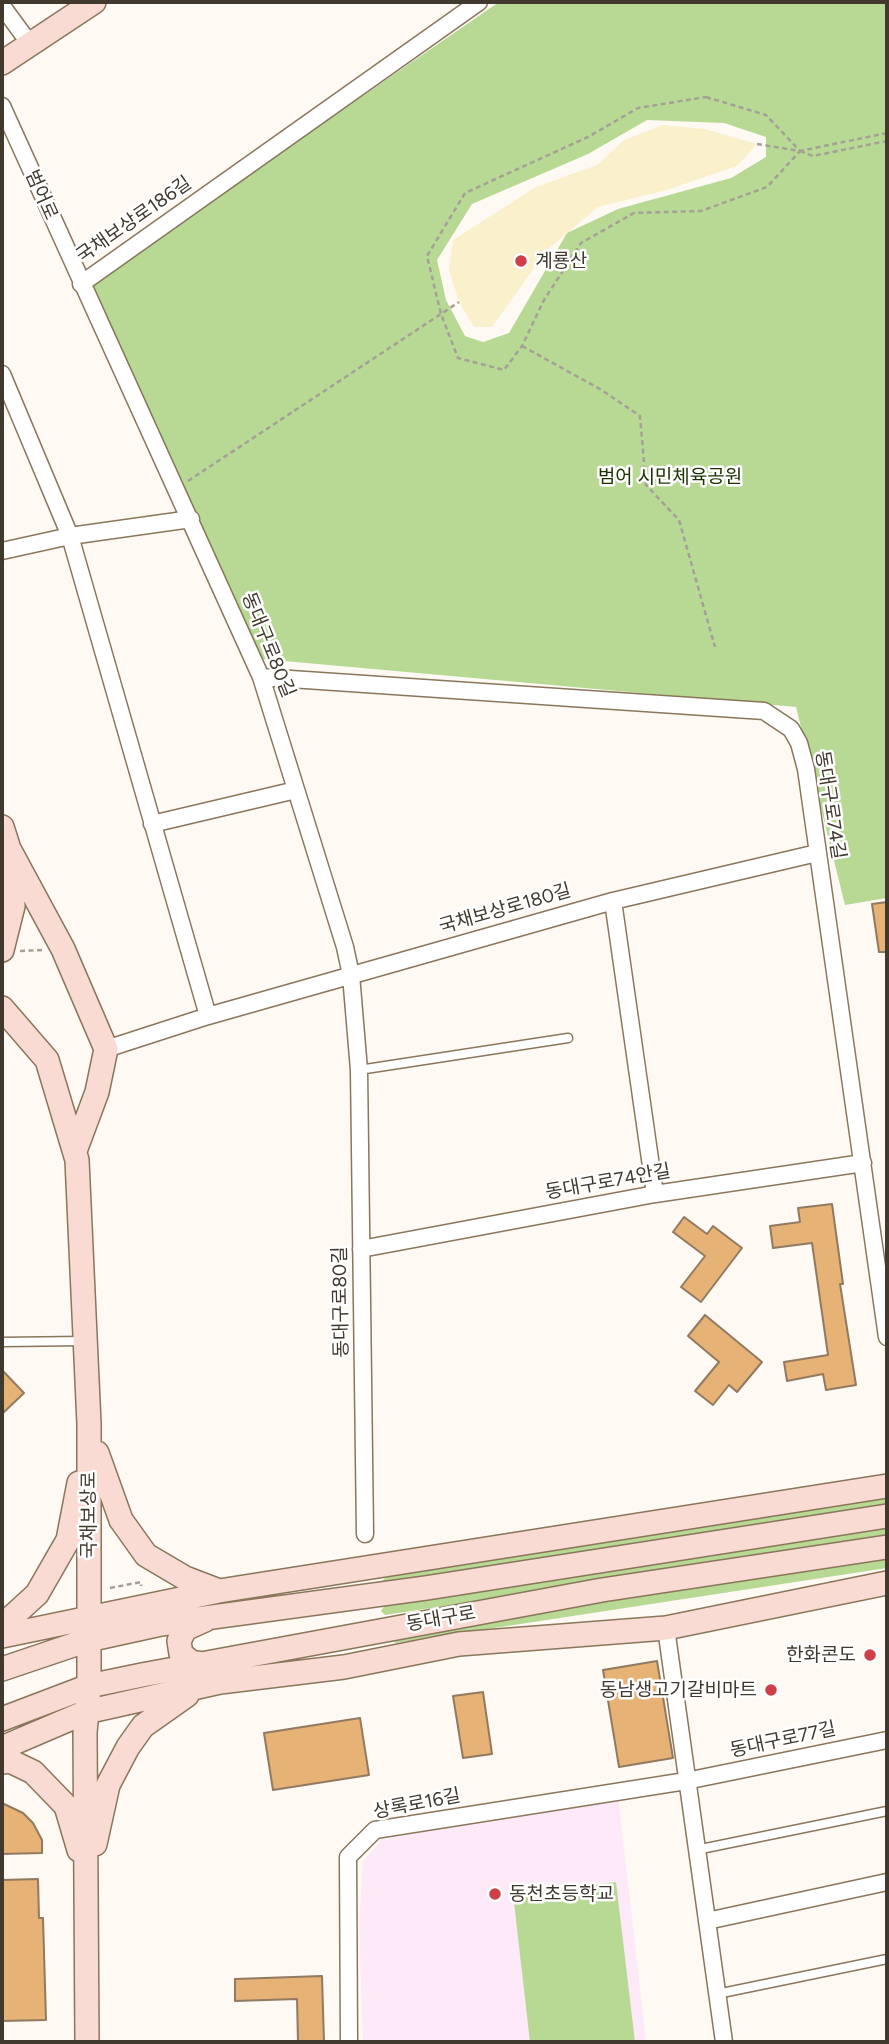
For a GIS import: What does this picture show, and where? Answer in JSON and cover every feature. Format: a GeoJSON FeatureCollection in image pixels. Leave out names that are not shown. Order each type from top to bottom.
{"type":"FeatureCollection","features":[{"type":"Feature","properties":{"kind":"main road"},"geometry":{"type":"LineString","coordinates":[[2,63],[94,2]]}},
{"type":"Feature","properties":{"kind":"main road"},"geometry":{"type":"LineString","coordinates":[[3,947],[13,906],[4,845]]}},
{"type":"Feature","properties":{"kind":"main road"},"geometry":{"type":"LineString","coordinates":[[4,845],[63,949],[106,1048],[97,1092],[75,1151]]}},
{"type":"Feature","properties":{"kind":"main road","name":"국채보상로"},"geometry":{"type":"LineString","coordinates":[[2,1008],[47,1060],[75,1151],[89,1424],[87,2042]]}},
{"type":"Feature","properties":{"kind":"main road"},"geometry":{"type":"LineString","coordinates":[[89,1424],[102,1473],[121,1520],[146,1555],[185,1578],[219,1591]]}},
{"type":"Feature","properties":{"kind":"main road"},"geometry":{"type":"LineString","coordinates":[[2,1626],[37,1594],[68,1539],[89,1424]]}},
{"type":"Feature","properties":{"kind":"main road","name":"동대구로"},"geometry":{"type":"LineString","coordinates":[[2,1669],[88,1629],[219,1591],[887,1486]]}},
{"type":"Feature","properties":{"kind":"main road","name":"동대구로"},"geometry":{"type":"LineString","coordinates":[[88,1629],[214,1616],[426,1588],[887,1516]]}},
{"type":"Feature","properties":{"kind":"main road","name":"동대구로"},"geometry":{"type":"LineString","coordinates":[[2,1720],[89,1686],[602,1590],[887,1547]]}},
{"type":"Feature","properties":{"kind":"main road","name":"동대구로"},"geometry":{"type":"LineString","coordinates":[[220,1682],[344,1667],[459,1644],[666,1628],[887,1583]]}},
{"type":"Feature","properties":{"kind":"main road"},"geometry":{"type":"LineString","coordinates":[[204,1664],[191,1662],[181,1654],[179,1641],[185,1629],[214,1616]]}},
{"type":"Feature","properties":{"kind":"main road"},"geometry":{"type":"LineString","coordinates":[[2,1636],[88,1629]]}},
{"type":"Feature","properties":{"kind":"main road"},"geometry":{"type":"LineString","coordinates":[[2,1748],[86,1712],[220,1682]]}},
{"type":"Feature","properties":{"kind":"main road"},"geometry":{"type":"LineString","coordinates":[[87,1874],[108,1785],[128,1747],[143,1726],[176,1701],[220,1682]]}},
{"type":"Feature","properties":{"kind":"main road"},"geometry":{"type":"LineString","coordinates":[[2,1762],[10,1761],[33,1772],[66,1806],[87,1874]]}},
{"type":"Feature","properties":{"kind":"street","name":"국채보상로186길"},"geometry":{"type":"LineString","coordinates":[[191,519],[80,284],[479,2]]}},
{"type":"Feature","properties":{"kind":"street"},"geometry":{"type":"LineString","coordinates":[[2,6],[30,44]]}},
{"type":"Feature","properties":{"kind":"street","name":"범어로"},"geometry":{"type":"LineString","coordinates":[[2,106],[80,284]]}},
{"type":"Feature","properties":{"kind":"street"},"geometry":{"type":"LineString","coordinates":[[2,374],[70,536],[208,1016]]}},
{"type":"Feature","properties":{"kind":"street"},"geometry":{"type":"LineString","coordinates":[[2,551],[70,536],[191,519]]}},
{"type":"Feature","properties":{"kind":"street","name":"동대구로80길"},"geometry":{"type":"LineString","coordinates":[[191,519],[261,677],[351,975],[359,1070],[365,1534]]}},
{"type":"Feature","properties":{"kind":"street","name":"동대구로74길"},"geometry":{"type":"LineString","coordinates":[[261,677],[764,711],[791,729],[799,743],[806,769],[887,1337]]}},
{"type":"Feature","properties":{"kind":"street"},"geometry":{"type":"LineString","coordinates":[[152,824],[296,790]]}},
{"type":"Feature","properties":{"kind":"street","name":"국채보상로180길"},"geometry":{"type":"LineString","coordinates":[[106,1048],[208,1016],[613,901],[817,853]]}},
{"type":"Feature","properties":{"kind":"street"},"geometry":{"type":"LineString","coordinates":[[613,901],[655,1194]]}},
{"type":"Feature","properties":{"kind":"street","name":"동대구로74안길"},"geometry":{"type":"LineString","coordinates":[[361,1249],[655,1194],[863,1163]]}},
{"type":"Feature","properties":{"kind":"street"},"geometry":{"type":"LineString","coordinates":[[666,1628],[724,2042]]}},
{"type":"Feature","properties":{"kind":"street","name":"동대구로77길"},"geometry":{"type":"LineString","coordinates":[[686,1781],[887,1740]]}},
{"type":"Feature","properties":{"kind":"street","name":"상록로16길"},"geometry":{"type":"LineString","coordinates":[[349,2042],[348,1857],[375,1830],[686,1781]]}},
{"type":"Feature","properties":{"kind":"street"},"geometry":{"type":"LineString","coordinates":[[706,1921],[887,1882]]}},
{"type":"Feature","properties":{"kind":"lane"},"geometry":{"type":"LineString","coordinates":[[359,1070],[568,1038]]}},
{"type":"Feature","properties":{"kind":"lane"},"geometry":{"type":"LineString","coordinates":[[2,1342],[84,1341]]}},
{"type":"Feature","properties":{"kind":"lane"},"geometry":{"type":"LineString","coordinates":[[696,1850],[887,1811]]}},
{"type":"Feature","properties":{"kind":"lane"},"geometry":{"type":"LineString","coordinates":[[717,1994],[887,1959]]}},
{"type":"Feature","properties":{"kind":"path"},"geometry":{"type":"LineString","coordinates":[[800,150],[766,115],[706,97],[638,108],[588,137],[465,192],[427,256],[441,314],[458,358],[504,370],[522,346],[544,300],[581,243],[634,213],[701,211],[767,187],[800,150],[887,133]]}},
{"type":"Feature","properties":{"kind":"path"},"geometry":{"type":"LineString","coordinates":[[757,144],[800,150],[813,156],[887,141]]}},
{"type":"Feature","properties":{"kind":"path"},"geometry":{"type":"LineString","coordinates":[[177,489],[459,302]]}},
{"type":"Feature","properties":{"kind":"path"},"geometry":{"type":"LineString","coordinates":[[522,346],[600,389],[640,416],[646,485],[679,520],[715,647]]}},
{"type":"Feature","properties":{"kind":"path"},"geometry":{"type":"LineString","coordinates":[[3,947],[16,952],[63,949]]}},
{"type":"Feature","properties":{"kind":"shaded area","name":"동천초등학교"},"geometry":{"type":"Polygon","coordinates":[[[618,1796],[646,2042],[363,2042],[359,1925],[363,1862],[381,1840],[618,1796]]]}},
{"type":"Feature","properties":{"kind":"green space","name":"범어 시민체육공원"},"geometry":{"type":"Polygon","coordinates":[[[499,2],[887,2],[887,898],[845,905],[796,707],[262,659],[91,283],[499,2]],[[647,120],[588,154],[472,204],[437,260],[446,300],[465,336],[483,342],[509,333],[567,233],[618,209],[731,178],[766,157],[766,137],[724,123],[647,120]]]}},
{"type":"Feature","properties":{"kind":"green space"},"geometry":{"type":"Polygon","coordinates":[[[887,1498],[887,1510],[386,1587],[381,1582],[386,1577],[887,1498]]]}},
{"type":"Feature","properties":{"kind":"green space"},"geometry":{"type":"Polygon","coordinates":[[[887,1527],[887,1539],[385,1615],[381,1611],[385,1605],[887,1527]]]}},
{"type":"Feature","properties":{"kind":"green space"},"geometry":{"type":"Polygon","coordinates":[[[887,1556],[887,1568],[396,1643],[391,1639],[396,1633],[887,1556]]]}},
{"type":"Feature","properties":{"kind":"green space"},"geometry":{"type":"Polygon","coordinates":[[[616,1882],[635,2042],[530,2042],[513,1894],[616,1882]]]}},
{"type":"Feature","properties":{"kind":"sand"},"geometry":{"type":"Polygon","coordinates":[[[663,125],[705,129],[757,144],[737,166],[667,190],[598,207],[546,251],[492,327],[474,327],[459,302],[449,270],[453,240],[536,187],[597,165],[624,140],[663,125]]]}},
{"type":"Feature","properties":{"kind":"building"},"geometry":{"type":"Polygon","coordinates":[[[887,902],[887,952],[879,952],[872,904],[887,902]]]}},
{"type":"Feature","properties":{"kind":"building"},"geometry":{"type":"Polygon","coordinates":[[[832,1204],[843,1284],[840,1284],[856,1385],[826,1390],[823,1374],[787,1381],[784,1362],[828,1355],[812,1243],[773,1248],[770,1226],[800,1222],[798,1208],[832,1204]]]}},
{"type":"Feature","properties":{"kind":"building"},"geometry":{"type":"Polygon","coordinates":[[[684,1217],[707,1234],[713,1226],[742,1248],[701,1302],[681,1287],[705,1256],[673,1232],[684,1217]]]}},
{"type":"Feature","properties":{"kind":"building"},"geometry":{"type":"Polygon","coordinates":[[[705,1315],[762,1362],[737,1392],[729,1385],[713,1405],[695,1391],[719,1362],[688,1336],[705,1315]]]}},
{"type":"Feature","properties":{"kind":"building"},"geometry":{"type":"Polygon","coordinates":[[[2,1370],[24,1393],[2,1414],[2,1370]]]}},
{"type":"Feature","properties":{"kind":"building"},"geometry":{"type":"Polygon","coordinates":[[[657,1661],[673,1758],[619,1767],[603,1670],[657,1661]]]}},
{"type":"Feature","properties":{"kind":"building"},"geometry":{"type":"Polygon","coordinates":[[[483,1692],[492,1754],[463,1758],[453,1696],[483,1692]]]}},
{"type":"Feature","properties":{"kind":"building"},"geometry":{"type":"Polygon","coordinates":[[[360,1718],[369,1775],[273,1790],[264,1733],[360,1718]]]}},
{"type":"Feature","properties":{"kind":"building"},"geometry":{"type":"Polygon","coordinates":[[[2,1803],[23,1813],[33,1823],[42,1840],[42,1853],[2,1854],[2,1803]]]}},
{"type":"Feature","properties":{"kind":"building"},"geometry":{"type":"Polygon","coordinates":[[[38,1879],[39,1918],[43,1918],[46,2020],[2,2021],[2,1880],[38,1879]]]}},
{"type":"Feature","properties":{"kind":"building"},"geometry":{"type":"Polygon","coordinates":[[[322,1976],[324,2042],[298,2042],[297,1999],[235,2001],[235,1979],[322,1976]]]}},
{"type":"Feature","properties":{"kind":"place","name":"계룡산"},"geometry":{"type":"Point","coordinates":[521,261]}},
{"type":"Feature","properties":{"kind":"place","name":"한화콘도"},"geometry":{"type":"Point","coordinates":[870,1655]}},
{"type":"Feature","properties":{"kind":"place","name":"동남생고기갈비마트"},"geometry":{"type":"Point","coordinates":[771,1690]}},
{"type":"Feature","properties":{"kind":"place","name":"동천초등학교"},"geometry":{"type":"Point","coordinates":[495,1894]}}]}
